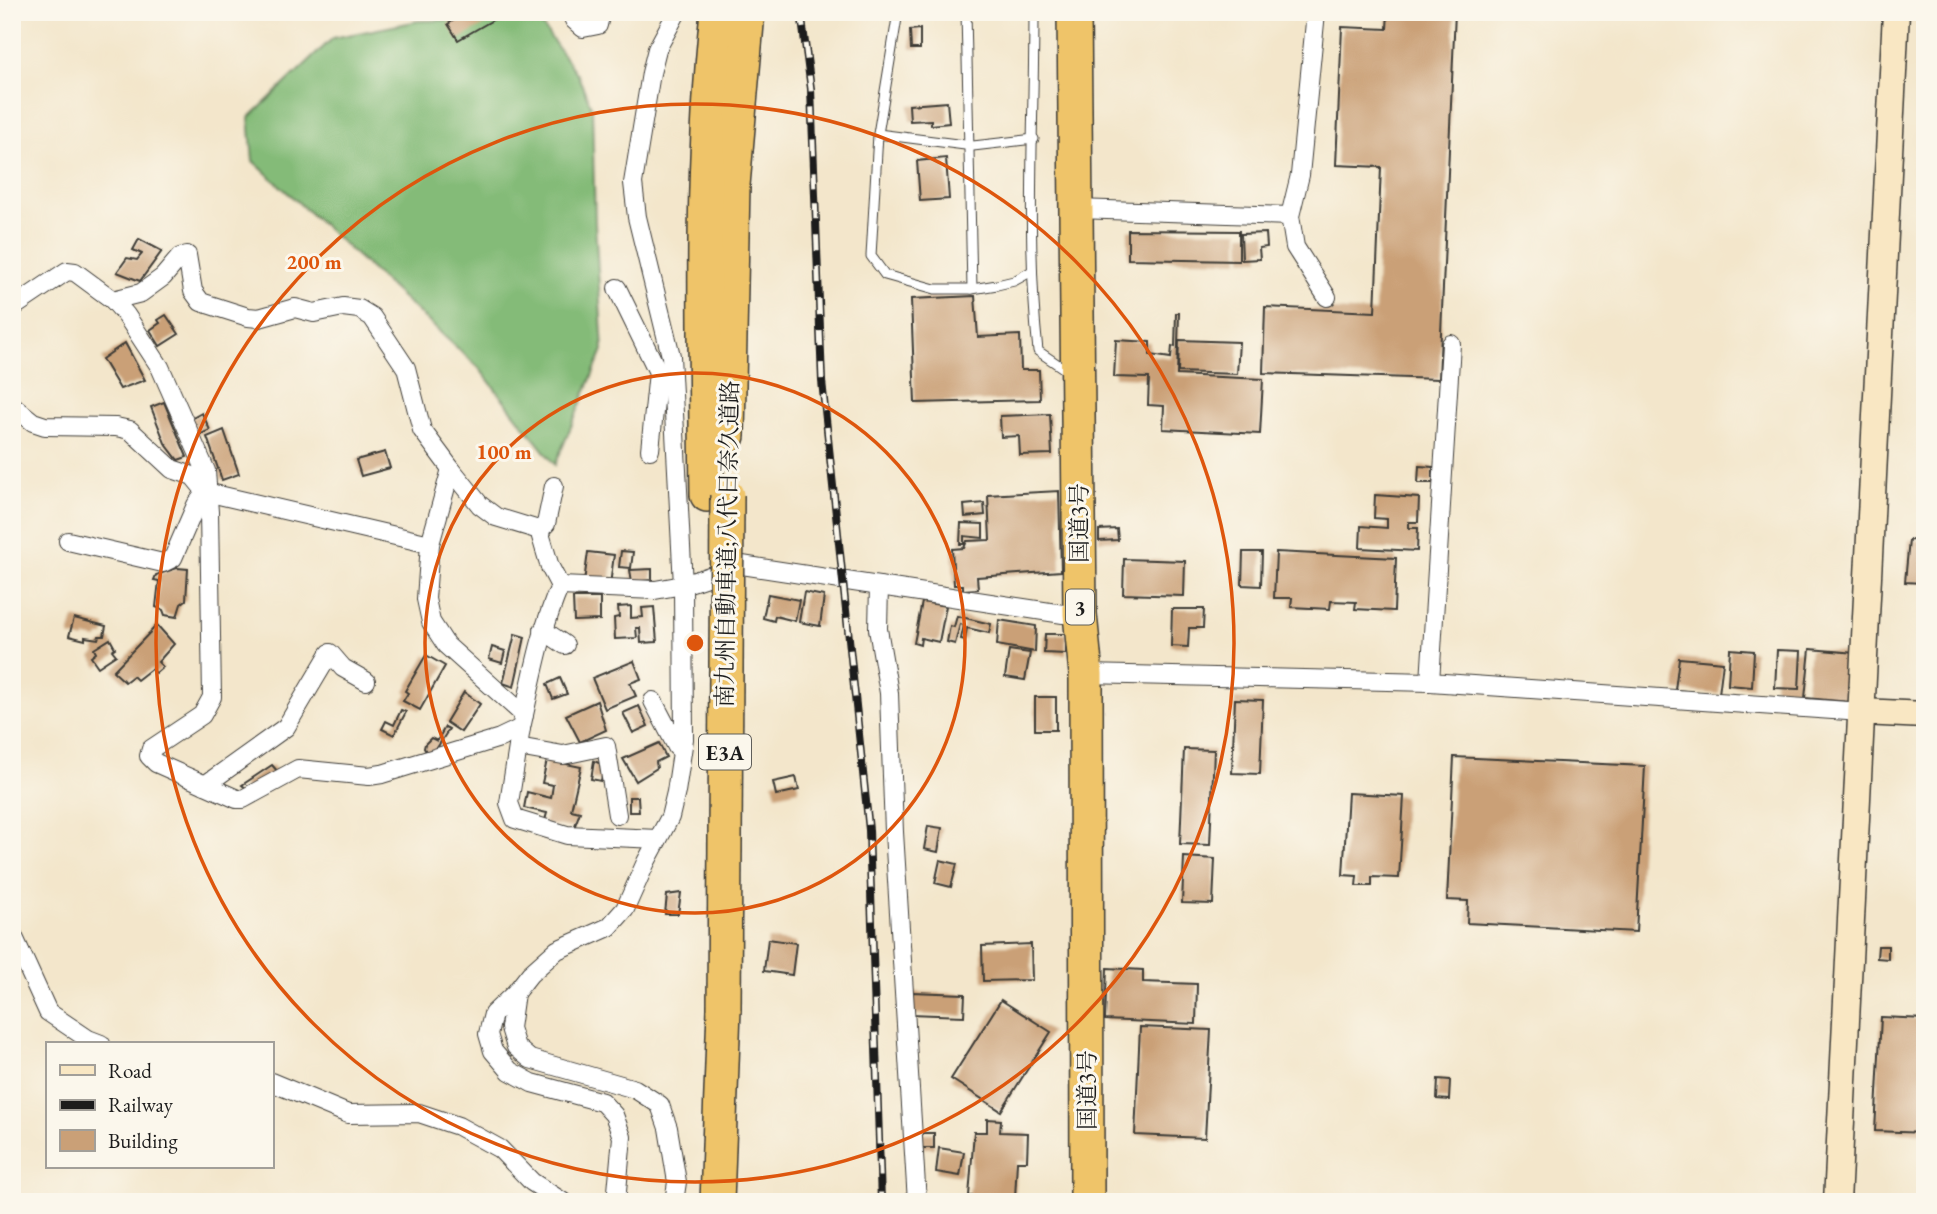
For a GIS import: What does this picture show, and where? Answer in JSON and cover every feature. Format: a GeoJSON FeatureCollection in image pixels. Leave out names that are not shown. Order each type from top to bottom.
{"type":"FeatureCollection","features":[{"type":"Feature","properties":{"kind":"highway","name":"南九州自動車道;八代日奈久道路"},"geometry":{"type":"LineString","coordinates":[[717,12],[706,187],[704,295],[717,495]]}},
{"type":"Feature","properties":{"kind":"highway","name":"南九州自動車道;八代日奈久道路"},"geometry":{"type":"LineString","coordinates":[[717,1202],[717,495],[733,185],[748,12]]}},
{"type":"Feature","properties":{"kind":"highway","name":"国道3号"},"geometry":{"type":"LineString","coordinates":[[1074,12],[1080,614],[1086,674],[1087,1202]]}},
{"type":"Feature","properties":{"kind":"highway","name":"南九州自動車道;八代日奈久道路"},"geometry":{"type":"LineString","coordinates":[[706,1202],[717,1009]]}},
{"type":"Feature","properties":{"kind":"street"},"geometry":{"type":"LineString","coordinates":[[571,12],[574,20],[583,28],[598,25],[601,12]]}},
{"type":"Feature","properties":{"kind":"street"},"geometry":{"type":"LineString","coordinates":[[1316,12],[1300,175],[1290,216],[1295,247],[1327,297]]}},
{"type":"Feature","properties":{"kind":"street"},"geometry":{"type":"LineString","coordinates":[[1836,1202],[1896,12]]}},
{"type":"Feature","properties":{"kind":"street"},"geometry":{"type":"LineString","coordinates":[[650,450],[671,356],[637,217],[633,183],[651,73],[657,49],[675,14]]}},
{"type":"Feature","properties":{"kind":"street"},"geometry":{"type":"LineString","coordinates":[[1077,209],[1290,216]]}},
{"type":"Feature","properties":{"kind":"street"},"geometry":{"type":"LineString","coordinates":[[113,300],[141,293],[163,277],[180,257],[187,255],[193,290],[201,302],[248,317],[295,308],[314,313],[342,307],[359,309],[372,317],[406,368],[422,430],[480,505],[496,517],[539,530]]}},
{"type":"Feature","properties":{"kind":"street"},"geometry":{"type":"LineString","coordinates":[[12,308],[67,271],[75,272],[113,300],[160,367],[206,471],[212,697],[202,715],[151,749],[149,756],[156,762],[243,799],[298,769],[369,776],[382,774],[500,738],[523,721]]}},
{"type":"Feature","properties":{"kind":"street"},"geometry":{"type":"LineString","coordinates":[[616,1202],[622,1137],[614,1115],[602,1102],[532,1083],[510,1071],[493,1051],[488,1034],[493,1014],[530,974],[557,950],[609,927],[625,909],[658,839],[680,806],[683,586],[665,376],[617,288]]}},
{"type":"Feature","properties":{"kind":"street"},"geometry":{"type":"LineString","coordinates":[[1430,682],[1451,344]]}},
{"type":"Feature","properties":{"kind":"street"},"geometry":{"type":"LineString","coordinates":[[12,405],[33,422],[45,426],[116,427],[130,430],[172,469],[193,476],[206,492],[430,544]]}},
{"type":"Feature","properties":{"kind":"street"},"geometry":{"type":"LineString","coordinates":[[451,469],[430,544],[426,599],[431,622],[446,645],[523,721]]}},
{"type":"Feature","properties":{"kind":"street"},"geometry":{"type":"LineString","coordinates":[[539,530],[547,524],[554,486]]}},
{"type":"Feature","properties":{"kind":"street"},"geometry":{"type":"LineString","coordinates":[[68,541],[163,563],[173,558],[196,505],[206,492]]}},
{"type":"Feature","properties":{"kind":"street"},"geometry":{"type":"LineString","coordinates":[[539,530],[550,567],[560,586],[543,631],[523,721],[509,803],[515,819],[567,835],[658,839]]}},
{"type":"Feature","properties":{"kind":"street"},"geometry":{"type":"LineString","coordinates":[[560,586],[655,590],[683,586],[742,565],[1063,614],[1080,614]]}},
{"type":"Feature","properties":{"kind":"street"},"geometry":{"type":"LineString","coordinates":[[878,586],[878,629],[889,692],[894,832],[917,1202]]}},
{"type":"Feature","properties":{"kind":"street"},"geometry":{"type":"LineString","coordinates":[[543,631],[565,645]]}},
{"type":"Feature","properties":{"kind":"street"},"geometry":{"type":"LineString","coordinates":[[205,785],[286,727],[330,653],[343,668],[366,681]]}},
{"type":"Feature","properties":{"kind":"street"},"geometry":{"type":"LineString","coordinates":[[1086,674],[1430,682],[1925,715]]}},
{"type":"Feature","properties":{"kind":"street"},"geometry":{"type":"LineString","coordinates":[[653,701],[677,747],[682,751]]}},
{"type":"Feature","properties":{"kind":"street"},"geometry":{"type":"LineString","coordinates":[[518,747],[563,755],[606,746],[617,814]]}},
{"type":"Feature","properties":{"kind":"street"},"geometry":{"type":"LineString","coordinates":[[12,933],[48,1012],[96,1042]]}},
{"type":"Feature","properties":{"kind":"street"},"geometry":{"type":"LineString","coordinates":[[515,993],[510,1027],[516,1047],[530,1059],[635,1089],[660,1105],[668,1128],[677,1182],[674,1202]]}},
{"type":"Feature","properties":{"kind":"street"},"geometry":{"type":"LineString","coordinates":[[273,1083],[348,1114],[419,1113],[458,1126],[500,1149],[532,1182],[564,1202]]}},
{"type":"Feature","properties":{"kind":"lane"},"geometry":{"type":"LineString","coordinates":[[898,12],[878,134],[871,256],[885,275],[935,289],[972,289],[1014,281],[1032,271]]}},
{"type":"Feature","properties":{"kind":"lane"},"geometry":{"type":"LineString","coordinates":[[965,12],[972,289]]}},
{"type":"Feature","properties":{"kind":"lane"},"geometry":{"type":"LineString","coordinates":[[1034,12],[1032,271],[1038,351],[1078,377]]}},
{"type":"Feature","properties":{"kind":"lane"},"geometry":{"type":"LineString","coordinates":[[878,134],[969,145],[1034,139]]}},
{"type":"Feature","properties":{"kind":"green space"},"geometry":{"type":"Polygon","coordinates":[[[537,18],[578,76],[592,108],[595,223],[603,350],[555,465],[478,367],[253,161],[249,118],[333,38],[418,21],[537,18]]]}},
{"type":"Feature","properties":{"kind":"building"},"geometry":{"type":"Polygon","coordinates":[[[467,12],[495,12],[498,17],[458,40],[448,24],[467,12]]]}},
{"type":"Feature","properties":{"kind":"building"},"geometry":{"type":"Polygon","coordinates":[[[1388,12],[1455,12],[1439,379],[1263,373],[1265,307],[1375,312],[1381,167],[1336,165],[1342,27],[1387,29],[1388,12]]]}},
{"type":"Feature","properties":{"kind":"building"},"geometry":{"type":"Polygon","coordinates":[[[920,29],[920,49],[911,49],[910,30],[920,29]]]}},
{"type":"Feature","properties":{"kind":"building"},"geometry":{"type":"Polygon","coordinates":[[[947,102],[949,123],[931,125],[931,120],[910,121],[909,105],[947,102]]]}},
{"type":"Feature","properties":{"kind":"building"},"geometry":{"type":"Polygon","coordinates":[[[946,158],[949,199],[920,201],[917,161],[946,158]]]}},
{"type":"Feature","properties":{"kind":"building"},"geometry":{"type":"Polygon","coordinates":[[[1128,230],[1239,231],[1239,261],[1128,259],[1128,230]]]}},
{"type":"Feature","properties":{"kind":"building"},"geometry":{"type":"Polygon","coordinates":[[[1266,233],[1267,247],[1259,248],[1260,259],[1242,260],[1241,234],[1266,233]]]}},
{"type":"Feature","properties":{"kind":"building"},"geometry":{"type":"Polygon","coordinates":[[[139,239],[162,251],[140,281],[117,272],[127,258],[137,260],[142,254],[133,250],[139,239]]]}},
{"type":"Feature","properties":{"kind":"building"},"geometry":{"type":"Polygon","coordinates":[[[975,296],[978,337],[1020,335],[1021,370],[1039,370],[1040,400],[915,403],[911,299],[975,296]]]}},
{"type":"Feature","properties":{"kind":"building"},"geometry":{"type":"Polygon","coordinates":[[[1176,313],[1179,313],[1177,375],[1263,379],[1260,434],[1163,429],[1164,406],[1148,405],[1149,378],[1114,377],[1116,340],[1150,342],[1150,355],[1171,358],[1172,346],[1175,347],[1176,313]]]}},
{"type":"Feature","properties":{"kind":"building"},"geometry":{"type":"Polygon","coordinates":[[[166,315],[179,334],[160,346],[150,330],[166,315]]]}},
{"type":"Feature","properties":{"kind":"building"},"geometry":{"type":"Polygon","coordinates":[[[1179,340],[1239,342],[1237,374],[1178,372],[1179,340]]]}},
{"type":"Feature","properties":{"kind":"building"},"geometry":{"type":"Polygon","coordinates":[[[125,343],[145,380],[120,389],[102,359],[125,343]]]}},
{"type":"Feature","properties":{"kind":"building"},"geometry":{"type":"Polygon","coordinates":[[[164,402],[187,457],[178,460],[165,443],[151,407],[164,402]]]}},
{"type":"Feature","properties":{"kind":"building"},"geometry":{"type":"Polygon","coordinates":[[[202,413],[210,430],[199,435],[191,419],[202,413]]]}},
{"type":"Feature","properties":{"kind":"building"},"geometry":{"type":"Polygon","coordinates":[[[1050,414],[1052,454],[1020,455],[1019,436],[1001,437],[1000,416],[1050,414]]]}},
{"type":"Feature","properties":{"kind":"building"},"geometry":{"type":"Polygon","coordinates":[[[224,430],[239,474],[222,480],[207,437],[224,430]]]}},
{"type":"Feature","properties":{"kind":"building"},"geometry":{"type":"Polygon","coordinates":[[[385,452],[390,468],[361,476],[356,460],[385,452]]]}},
{"type":"Feature","properties":{"kind":"building"},"geometry":{"type":"Polygon","coordinates":[[[1419,466],[1433,467],[1433,483],[1418,483],[1419,466]]]}},
{"type":"Feature","properties":{"kind":"building"},"geometry":{"type":"Polygon","coordinates":[[[1059,491],[1061,571],[977,577],[978,589],[963,590],[963,585],[954,585],[952,549],[964,548],[967,541],[990,540],[988,495],[1059,491]]]}},
{"type":"Feature","properties":{"kind":"building"},"geometry":{"type":"Polygon","coordinates":[[[1375,495],[1419,498],[1418,522],[1409,522],[1409,528],[1418,528],[1417,551],[1360,548],[1361,526],[1387,528],[1387,519],[1374,518],[1375,495]]]}},
{"type":"Feature","properties":{"kind":"building"},"geometry":{"type":"Polygon","coordinates":[[[984,503],[985,515],[965,517],[964,505],[984,503]]]}},
{"type":"Feature","properties":{"kind":"building"},"geometry":{"type":"Polygon","coordinates":[[[961,523],[983,524],[983,538],[964,536],[964,544],[960,544],[961,523]]]}},
{"type":"Feature","properties":{"kind":"building"},"geometry":{"type":"Polygon","coordinates":[[[1117,529],[1118,540],[1099,541],[1099,530],[1117,529]]]}},
{"type":"Feature","properties":{"kind":"building"},"geometry":{"type":"Polygon","coordinates":[[[1909,540],[1925,541],[1922,583],[1905,582],[1909,540]]]}},
{"type":"Feature","properties":{"kind":"building"},"geometry":{"type":"Polygon","coordinates":[[[621,551],[633,552],[631,568],[619,567],[621,551]]]}},
{"type":"Feature","properties":{"kind":"building"},"geometry":{"type":"Polygon","coordinates":[[[588,552],[614,555],[610,585],[584,582],[588,552]]]}},
{"type":"Feature","properties":{"kind":"building"},"geometry":{"type":"Polygon","coordinates":[[[1243,552],[1262,552],[1261,586],[1242,585],[1243,552]]]}},
{"type":"Feature","properties":{"kind":"building"},"geometry":{"type":"Polygon","coordinates":[[[1276,552],[1396,558],[1394,611],[1355,609],[1356,602],[1331,601],[1330,609],[1291,607],[1292,598],[1274,598],[1276,552]]]}},
{"type":"Feature","properties":{"kind":"building"},"geometry":{"type":"Polygon","coordinates":[[[1124,559],[1185,561],[1184,596],[1123,594],[1124,559]]]}},
{"type":"Feature","properties":{"kind":"building"},"geometry":{"type":"Polygon","coordinates":[[[177,568],[188,569],[186,600],[181,604],[177,617],[165,615],[163,610],[156,607],[159,581],[154,580],[156,575],[177,568]]]}},
{"type":"Feature","properties":{"kind":"building"},"geometry":{"type":"Polygon","coordinates":[[[652,569],[652,580],[632,582],[630,570],[652,569]]]}},
{"type":"Feature","properties":{"kind":"building"},"geometry":{"type":"Polygon","coordinates":[[[804,592],[824,596],[820,626],[799,622],[804,592]]]}},
{"type":"Feature","properties":{"kind":"building"},"geometry":{"type":"Polygon","coordinates":[[[768,594],[799,600],[795,621],[775,616],[774,621],[763,618],[768,594]]]}},
{"type":"Feature","properties":{"kind":"building"},"geometry":{"type":"Polygon","coordinates":[[[573,598],[600,598],[600,620],[574,621],[573,598]]]}},
{"type":"Feature","properties":{"kind":"building"},"geometry":{"type":"Polygon","coordinates":[[[922,602],[946,606],[939,642],[921,638],[920,645],[914,643],[922,602]]]}},
{"type":"Feature","properties":{"kind":"building"},"geometry":{"type":"Polygon","coordinates":[[[631,606],[631,618],[643,617],[642,608],[654,607],[657,642],[641,643],[640,628],[636,628],[637,638],[615,639],[614,618],[619,617],[618,607],[631,606]]]}},
{"type":"Feature","properties":{"kind":"building"},"geometry":{"type":"Polygon","coordinates":[[[1172,609],[1204,609],[1203,628],[1189,628],[1188,647],[1171,646],[1172,609]]]}},
{"type":"Feature","properties":{"kind":"building"},"geometry":{"type":"Polygon","coordinates":[[[957,616],[991,624],[989,633],[967,628],[965,640],[961,639],[964,625],[960,624],[955,644],[947,642],[950,626],[954,627],[957,616]]]}},
{"type":"Feature","properties":{"kind":"building"},"geometry":{"type":"Polygon","coordinates":[[[74,618],[106,626],[104,636],[99,636],[98,639],[85,637],[85,640],[69,636],[74,618]]]}},
{"type":"Feature","properties":{"kind":"building"},"geometry":{"type":"Polygon","coordinates":[[[999,620],[1036,626],[1035,652],[997,645],[999,620]]]}},
{"type":"Feature","properties":{"kind":"building"},"geometry":{"type":"Polygon","coordinates":[[[157,625],[174,644],[158,662],[163,667],[156,673],[151,669],[137,680],[133,676],[125,682],[113,671],[157,625]]]}},
{"type":"Feature","properties":{"kind":"building"},"geometry":{"type":"Polygon","coordinates":[[[515,634],[525,637],[514,687],[503,683],[515,634]]]}},
{"type":"Feature","properties":{"kind":"building"},"geometry":{"type":"Polygon","coordinates":[[[1045,634],[1066,634],[1066,654],[1044,653],[1045,634]]]}},
{"type":"Feature","properties":{"kind":"building"},"geometry":{"type":"Polygon","coordinates":[[[110,639],[116,655],[98,667],[91,657],[96,653],[94,649],[110,639]]]}},
{"type":"Feature","properties":{"kind":"building"},"geometry":{"type":"Polygon","coordinates":[[[492,647],[505,651],[502,663],[489,659],[492,647]]]}},
{"type":"Feature","properties":{"kind":"building"},"geometry":{"type":"Polygon","coordinates":[[[1730,649],[1754,651],[1752,687],[1728,685],[1730,649]]]}},
{"type":"Feature","properties":{"kind":"building"},"geometry":{"type":"Polygon","coordinates":[[[1810,649],[1855,653],[1850,702],[1805,698],[1810,649]]]}},
{"type":"Feature","properties":{"kind":"building"},"geometry":{"type":"Polygon","coordinates":[[[1009,650],[1030,653],[1025,680],[1005,677],[1009,650]]]}},
{"type":"Feature","properties":{"kind":"building"},"geometry":{"type":"Polygon","coordinates":[[[1777,650],[1801,651],[1799,689],[1775,688],[1777,650]]]}},
{"type":"Feature","properties":{"kind":"building"},"geometry":{"type":"Polygon","coordinates":[[[426,655],[445,666],[420,710],[403,701],[408,693],[405,691],[426,655]]]}},
{"type":"Feature","properties":{"kind":"building"},"geometry":{"type":"Polygon","coordinates":[[[1679,658],[1723,662],[1719,694],[1675,690],[1679,658]]]}},
{"type":"Feature","properties":{"kind":"building"},"geometry":{"type":"Polygon","coordinates":[[[634,661],[641,679],[630,683],[636,696],[605,709],[592,678],[634,661]]]}},
{"type":"Feature","properties":{"kind":"building"},"geometry":{"type":"Polygon","coordinates":[[[560,678],[567,694],[553,699],[547,684],[560,678]]]}},
{"type":"Feature","properties":{"kind":"building"},"geometry":{"type":"Polygon","coordinates":[[[464,692],[480,704],[461,732],[446,722],[464,692]]]}},
{"type":"Feature","properties":{"kind":"building"},"geometry":{"type":"Polygon","coordinates":[[[1035,697],[1056,697],[1056,730],[1035,730],[1035,697]]]}},
{"type":"Feature","properties":{"kind":"building"},"geometry":{"type":"Polygon","coordinates":[[[1235,699],[1263,700],[1260,774],[1232,773],[1235,699]]]}},
{"type":"Feature","properties":{"kind":"building"},"geometry":{"type":"Polygon","coordinates":[[[597,701],[606,730],[580,742],[566,715],[597,701]]]}},
{"type":"Feature","properties":{"kind":"building"},"geometry":{"type":"Polygon","coordinates":[[[639,706],[648,726],[633,733],[623,713],[639,706]]]}},
{"type":"Feature","properties":{"kind":"building"},"geometry":{"type":"Polygon","coordinates":[[[401,710],[406,712],[394,735],[382,729],[386,721],[394,725],[401,710]]]}},
{"type":"Feature","properties":{"kind":"building"},"geometry":{"type":"Polygon","coordinates":[[[445,727],[449,729],[435,751],[427,753],[425,744],[431,738],[437,741],[445,727]]]}},
{"type":"Feature","properties":{"kind":"building"},"geometry":{"type":"Polygon","coordinates":[[[659,743],[666,757],[656,762],[657,768],[636,781],[623,759],[659,743]]]}},
{"type":"Feature","properties":{"kind":"building"},"geometry":{"type":"Polygon","coordinates":[[[1184,749],[1214,750],[1210,845],[1180,844],[1184,749]]]}},
{"type":"Feature","properties":{"kind":"building"},"geometry":{"type":"Polygon","coordinates":[[[1454,757],[1645,766],[1636,932],[1467,923],[1468,901],[1447,900],[1454,757]]]}},
{"type":"Feature","properties":{"kind":"building"},"geometry":{"type":"Polygon","coordinates":[[[547,760],[581,767],[571,810],[580,812],[574,828],[544,824],[547,813],[524,808],[527,792],[551,798],[553,785],[542,783],[547,760]]]}},
{"type":"Feature","properties":{"kind":"building"},"geometry":{"type":"Polygon","coordinates":[[[594,761],[604,765],[601,781],[591,779],[594,761]]]}},
{"type":"Feature","properties":{"kind":"building"},"geometry":{"type":"Polygon","coordinates":[[[272,765],[278,772],[247,789],[242,785],[272,765]]]}},
{"type":"Feature","properties":{"kind":"building"},"geometry":{"type":"Polygon","coordinates":[[[796,777],[799,790],[776,795],[773,782],[796,777]]]}},
{"type":"Feature","properties":{"kind":"building"},"geometry":{"type":"Polygon","coordinates":[[[1348,793],[1404,796],[1399,878],[1372,877],[1372,886],[1356,886],[1357,876],[1343,875],[1348,793]]]}},
{"type":"Feature","properties":{"kind":"building"},"geometry":{"type":"Polygon","coordinates":[[[629,797],[638,797],[639,812],[629,812],[629,797]]]}},
{"type":"Feature","properties":{"kind":"building"},"geometry":{"type":"Polygon","coordinates":[[[928,826],[942,828],[938,852],[924,849],[928,826]]]}},
{"type":"Feature","properties":{"kind":"building"},"geometry":{"type":"Polygon","coordinates":[[[1184,857],[1215,859],[1213,904],[1182,903],[1184,857]]]}},
{"type":"Feature","properties":{"kind":"building"},"geometry":{"type":"Polygon","coordinates":[[[940,860],[957,864],[951,887],[935,883],[940,860]]]}},
{"type":"Feature","properties":{"kind":"building"},"geometry":{"type":"Polygon","coordinates":[[[681,893],[678,914],[665,914],[667,895],[681,893]]]}},
{"type":"Feature","properties":{"kind":"building"},"geometry":{"type":"Polygon","coordinates":[[[768,939],[796,943],[792,975],[764,971],[768,939]]]}},
{"type":"Feature","properties":{"kind":"building"},"geometry":{"type":"Polygon","coordinates":[[[1031,944],[1032,980],[983,981],[982,946],[1031,944]]]}},
{"type":"Feature","properties":{"kind":"building"},"geometry":{"type":"Polygon","coordinates":[[[1878,946],[1888,946],[1888,959],[1877,958],[1878,946]]]}},
{"type":"Feature","properties":{"kind":"building"},"geometry":{"type":"Polygon","coordinates":[[[1107,968],[1143,970],[1143,982],[1197,984],[1196,1024],[1105,1020],[1107,968]]]}},
{"type":"Feature","properties":{"kind":"building"},"geometry":{"type":"Polygon","coordinates":[[[911,992],[965,994],[964,1016],[910,1014],[911,992]]]}},
{"type":"Feature","properties":{"kind":"building"},"geometry":{"type":"Polygon","coordinates":[[[1001,1000],[1051,1032],[1001,1111],[951,1079],[1001,1000]]]}},
{"type":"Feature","properties":{"kind":"building"},"geometry":{"type":"Polygon","coordinates":[[[1881,1017],[1925,1019],[1925,1133],[1875,1131],[1881,1017]]]}},
{"type":"Feature","properties":{"kind":"building"},"geometry":{"type":"Polygon","coordinates":[[[1140,1027],[1211,1030],[1205,1138],[1135,1135],[1140,1027]]]}},
{"type":"Feature","properties":{"kind":"building"},"geometry":{"type":"Polygon","coordinates":[[[1438,1079],[1450,1080],[1449,1100],[1437,1099],[1438,1079]]]}},
{"type":"Feature","properties":{"kind":"building"},"geometry":{"type":"Polygon","coordinates":[[[987,1119],[1001,1120],[1000,1132],[1028,1133],[1027,1161],[1017,1161],[1015,1198],[969,1196],[974,1132],[987,1132],[987,1119]]]}},
{"type":"Feature","properties":{"kind":"building"},"geometry":{"type":"Polygon","coordinates":[[[918,1133],[934,1133],[934,1148],[918,1148],[918,1133]]]}},
{"type":"Feature","properties":{"kind":"building"},"geometry":{"type":"Polygon","coordinates":[[[939,1148],[964,1152],[960,1176],[936,1172],[939,1148]]]}},
{"type":"Feature","properties":{"kind":"railway"},"geometry":{"type":"LineString","coordinates":[[801,12],[811,89],[822,381],[869,830],[881,1202]]}}]}
